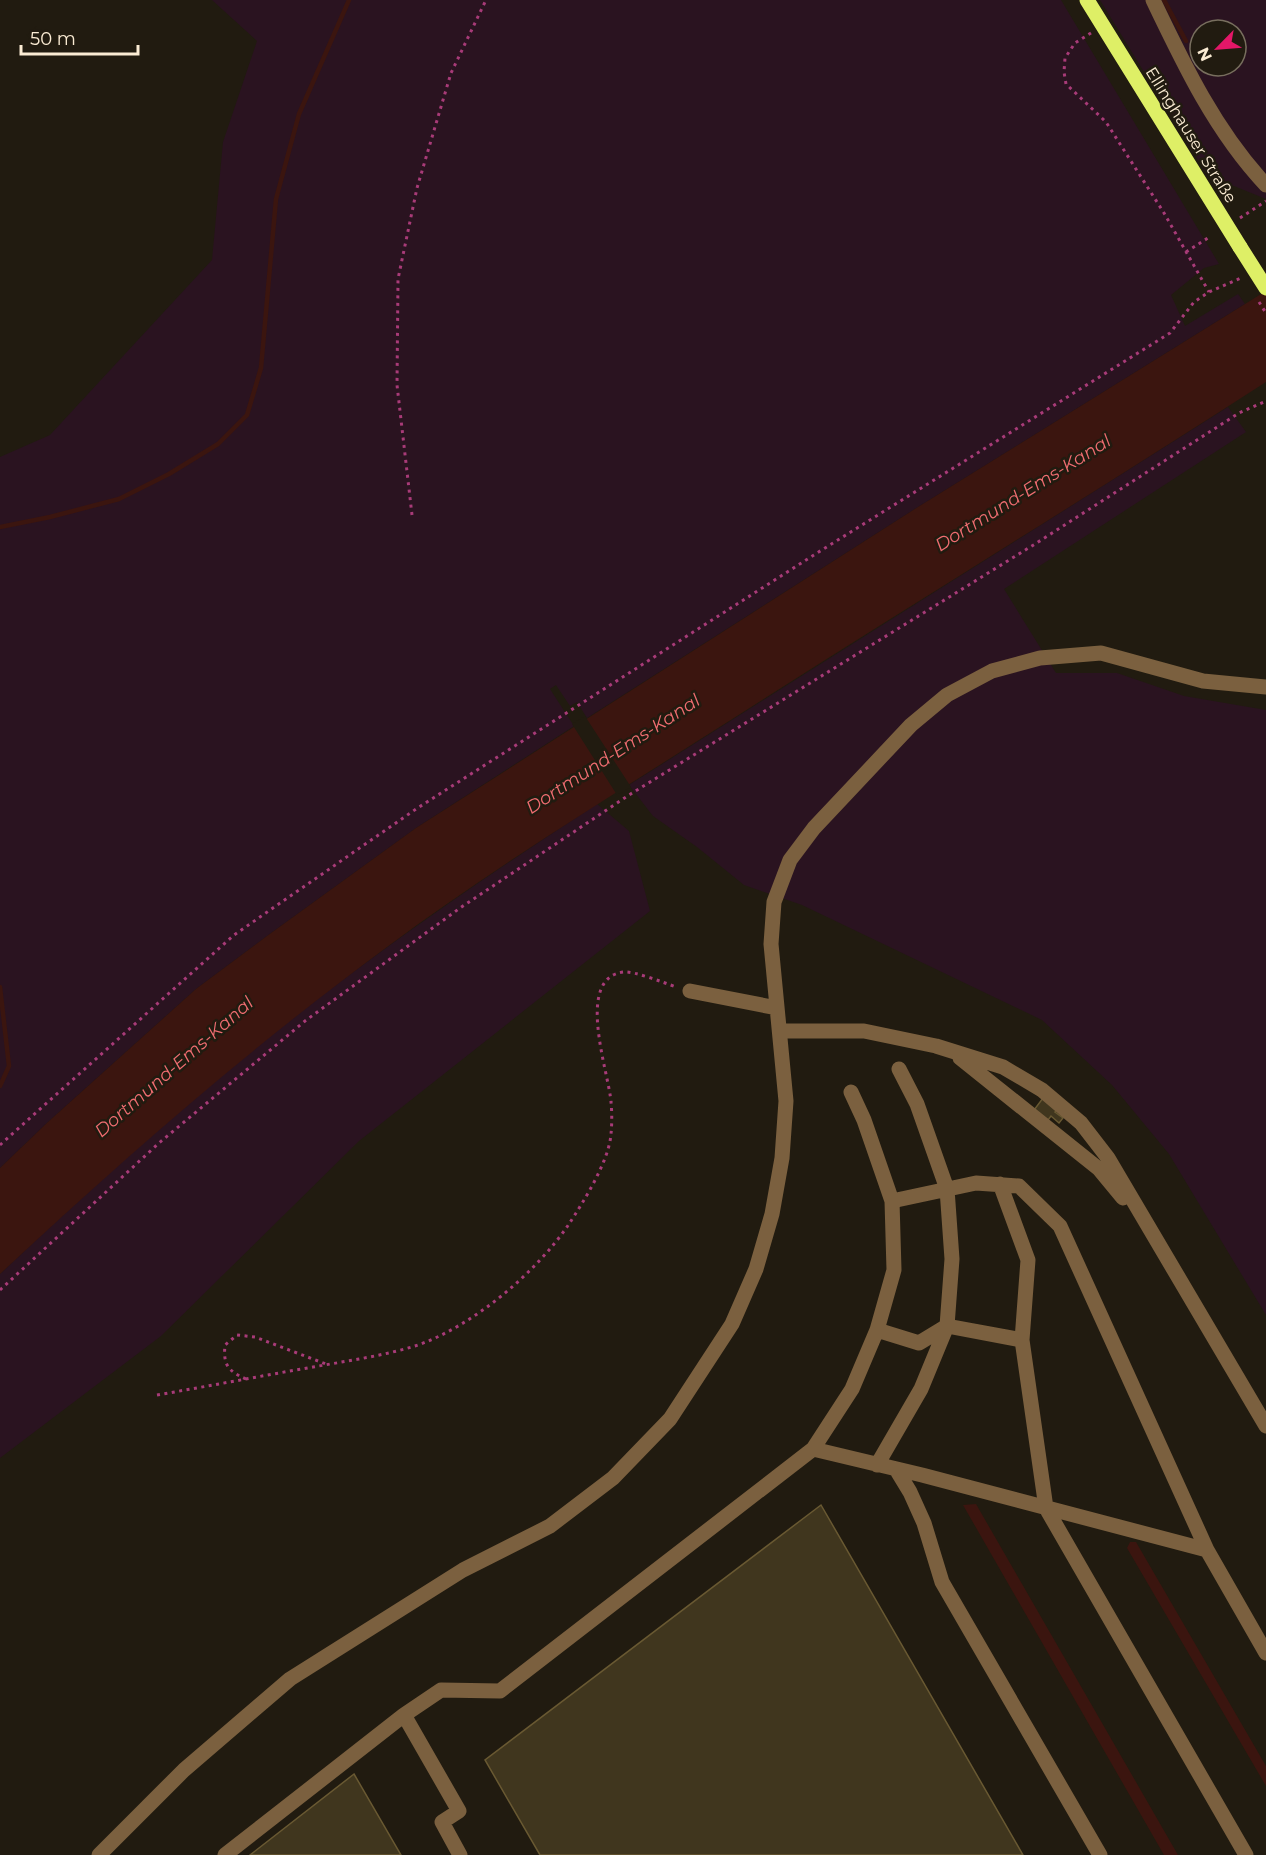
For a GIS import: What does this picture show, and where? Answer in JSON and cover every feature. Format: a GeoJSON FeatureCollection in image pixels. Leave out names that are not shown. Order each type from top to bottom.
{"type":"FeatureCollection","features":[{"type":"Feature","properties":{"kind":"main road","name":"Ellinghauser Straße"},"geometry":{"type":"LineString","coordinates":[[1087,0],[1266,288]]}},
{"type":"Feature","properties":{"kind":"lane"},"geometry":{"type":"LineString","coordinates":[[1153,0],[1195,82],[1224,131],[1240,155],[1266,185]]}},
{"type":"Feature","properties":{"kind":"lane"},"geometry":{"type":"LineString","coordinates":[[99,1855],[184,1770],[290,1679],[464,1570],[550,1526],[613,1478],[670,1419],[732,1324],[760,1258],[772,1214],[782,1158],[786,1101],[771,951],[774,902],[790,860],[814,828],[910,725],[948,695],[992,671],[1040,658],[1101,653],[1203,681],[1266,687]]}},
{"type":"Feature","properties":{"kind":"lane"},"geometry":{"type":"LineString","coordinates":[[690,991],[777,1008]]}},
{"type":"Feature","properties":{"kind":"lane"},"geometry":{"type":"LineString","coordinates":[[780,1031],[864,1031],[936,1046],[1004,1067],[1042,1090],[1081,1123],[1108,1158],[1266,1426]]}},
{"type":"Feature","properties":{"kind":"lane"},"geometry":{"type":"LineString","coordinates":[[936,1046],[965,1060],[1099,1169],[1151,1230]]}},
{"type":"Feature","properties":{"kind":"lane"},"geometry":{"type":"LineString","coordinates":[[877,1465],[921,1389],[947,1326],[952,1259],[947,1189],[917,1104],[899,1068]]}},
{"type":"Feature","properties":{"kind":"lane"},"geometry":{"type":"LineString","coordinates":[[225,1855],[404,1715],[441,1690],[500,1691],[813,1449],[852,1389],[877,1330],[894,1270],[892,1201],[864,1120],[851,1092]]}},
{"type":"Feature","properties":{"kind":"lane"},"geometry":{"type":"LineString","coordinates":[[892,1201],[976,1183],[1019,1186],[1060,1226],[1207,1550],[1266,1653]]}},
{"type":"Feature","properties":{"kind":"lane"},"geometry":{"type":"LineString","coordinates":[[1000,1184],[1028,1260],[1022,1340],[1046,1508],[1246,1855]]}},
{"type":"Feature","properties":{"kind":"lane"},"geometry":{"type":"LineString","coordinates":[[877,1330],[919,1343],[947,1326],[1022,1340]]}},
{"type":"Feature","properties":{"kind":"lane"},"geometry":{"type":"LineString","coordinates":[[813,1449],[1207,1550]]}},
{"type":"Feature","properties":{"kind":"lane"},"geometry":{"type":"LineString","coordinates":[[896,1469],[910,1492],[924,1523],[942,1582],[1100,1855]]}},
{"type":"Feature","properties":{"kind":"lane"},"geometry":{"type":"LineString","coordinates":[[404,1715],[459,1811],[442,1822],[460,1855]]}},
{"type":"Feature","properties":{"kind":"path"},"geometry":{"type":"LineString","coordinates":[[412,515],[397,385],[398,279],[417,188],[451,73],[486,0]]}},
{"type":"Feature","properties":{"kind":"path"},"geometry":{"type":"LineString","coordinates":[[1103,26],[1075,43],[1065,58],[1066,84],[1106,122],[1164,213],[1209,292]]}},
{"type":"Feature","properties":{"kind":"path"},"geometry":{"type":"LineString","coordinates":[[1242,217],[1265,202]]}},
{"type":"Feature","properties":{"kind":"path"},"geometry":{"type":"LineString","coordinates":[[1186,252],[1211,236]]}},
{"type":"Feature","properties":{"kind":"path"},"geometry":{"type":"LineString","coordinates":[[0,1145],[234,935],[416,809],[807,559],[1170,333],[1194,302],[1209,292],[1250,274]]}},
{"type":"Feature","properties":{"kind":"path"},"geometry":{"type":"LineString","coordinates":[[0,1290],[159,1143],[305,1021],[460,908],[628,795],[1025,550],[1239,413],[1266,401]]}},
{"type":"Feature","properties":{"kind":"path"},"geometry":{"type":"LineString","coordinates":[[156,1395],[328,1364],[416,1345],[450,1330],[490,1304],[535,1266],[568,1226],[596,1179],[611,1137],[611,1102],[596,1008],[599,991],[612,976],[625,972],[690,991]]}},
{"type":"Feature","properties":{"kind":"path"},"geometry":{"type":"LineString","coordinates":[[247,1379],[231,1372],[223,1358],[225,1345],[237,1335],[255,1337],[328,1364]]}},
{"type":"Feature","properties":{"kind":"shaded area"},"geometry":{"type":"Polygon","coordinates":[[[212,0],[1061,0],[1219,264],[1204,268],[1171,295],[1185,326],[1238,294],[1245,304],[918,507],[587,718],[577,702],[570,706],[556,685],[550,689],[574,726],[416,828],[196,989],[0,1168],[0,457],[50,435],[212,260],[223,142],[257,41],[212,0]]]}},
{"type":"Feature","properties":{"kind":"shaded area"},"geometry":{"type":"Polygon","coordinates":[[[1100,0],[1266,0],[1266,199],[1207,175],[1100,0]]]}},
{"type":"Feature","properties":{"kind":"shaded area"},"geometry":{"type":"Polygon","coordinates":[[[1228,407],[1246,432],[1004,589],[1056,673],[1117,673],[1184,696],[1266,710],[1266,1315],[1169,1154],[1112,1085],[1042,1020],[802,905],[744,885],[697,847],[653,816],[629,785],[1228,407]]]}},
{"type":"Feature","properties":{"kind":"shaded area"},"geometry":{"type":"Polygon","coordinates":[[[597,804],[629,831],[650,911],[359,1141],[161,1336],[0,1458],[0,1274],[151,1136],[297,1015],[445,906],[597,804]]]}},
{"type":"Feature","properties":{"kind":"water","name":"Dortmund-Ems-Kanal"},"geometry":{"type":"Polygon","coordinates":[[[1266,291],[1266,382],[581,815],[425,919],[336,985],[237,1064],[141,1146],[0,1274],[0,1168],[196,989],[416,828],[918,507],[1266,291]]]}},
{"type":"Feature","properties":{"kind":"water"},"geometry":{"type":"Polygon","coordinates":[[[976,1504],[1178,1855],[1164,1855],[963,1505],[976,1504]]]}},
{"type":"Feature","properties":{"kind":"water"},"geometry":{"type":"Polygon","coordinates":[[[1130,1542],[1136,1542],[1266,1766],[1266,1786],[1127,1548],[1130,1542]]]}},
{"type":"Feature","properties":{"kind":"pier"},"geometry":{"type":"Polygon","coordinates":[[[585,716],[631,787],[617,795],[572,724],[585,716]]]}},
{"type":"Feature","properties":{"kind":"building"},"geometry":{"type":"Polygon","coordinates":[[[1043,1098],[1057,1109],[1055,1112],[1063,1118],[1059,1123],[1051,1116],[1048,1120],[1034,1110],[1043,1098]]]}},
{"type":"Feature","properties":{"kind":"building"},"geometry":{"type":"Polygon","coordinates":[[[821,1505],[1023,1855],[540,1855],[485,1760],[821,1505]]]}},
{"type":"Feature","properties":{"kind":"building"},"geometry":{"type":"Polygon","coordinates":[[[354,1774],[401,1855],[250,1855],[354,1774]]]}},
{"type":"Feature","properties":{"kind":"waterway"},"geometry":{"type":"LineString","coordinates":[[0,527],[119,499],[169,474],[218,444],[247,415],[261,368],[276,199],[299,114],[349,0]]}},
{"type":"Feature","properties":{"kind":"waterway"},"geometry":{"type":"LineString","coordinates":[[1164,0],[1186,41]]}},
{"type":"Feature","properties":{"kind":"waterway"},"geometry":{"type":"LineString","coordinates":[[0,987],[9,1066],[0,1086]]}}]}
